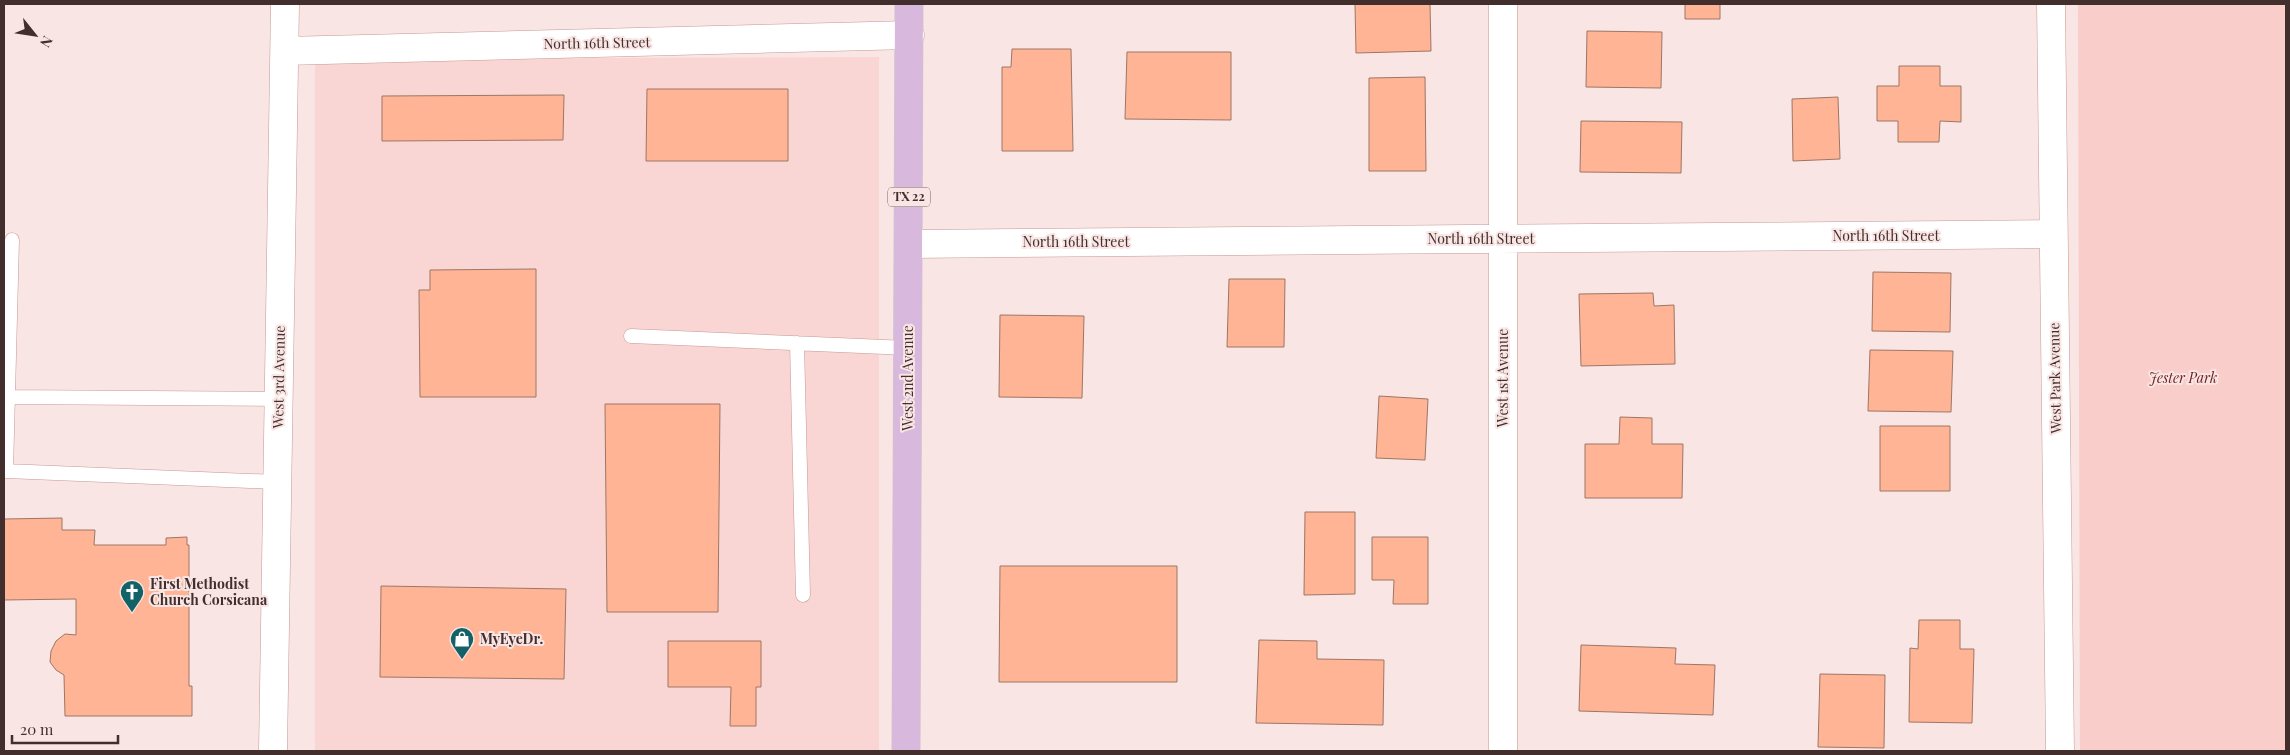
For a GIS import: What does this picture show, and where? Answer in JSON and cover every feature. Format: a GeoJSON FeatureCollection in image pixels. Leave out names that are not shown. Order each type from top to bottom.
{"type":"FeatureCollection","features":[{"type":"Feature","properties":{"kind":"main road","name":"West 2nd Avenue"},"geometry":{"type":"LineString","coordinates":[[906,751],[910,4]]}},
{"type":"Feature","properties":{"kind":"street","name":"West 3rd Avenue"},"geometry":{"type":"LineString","coordinates":[[273,751],[285,4]]}},
{"type":"Feature","properties":{"kind":"street","name":"West 1st Avenue"},"geometry":{"type":"LineString","coordinates":[[1503,4],[1504,751]]}},
{"type":"Feature","properties":{"kind":"street","name":"West Park Avenue"},"geometry":{"type":"LineString","coordinates":[[2052,4],[2060,751]]}},
{"type":"Feature","properties":{"kind":"street","name":"North 16th Street"},"geometry":{"type":"LineString","coordinates":[[285,51],[910,35]]}},
{"type":"Feature","properties":{"kind":"street","name":"North 16th Street"},"geometry":{"type":"LineString","coordinates":[[909,244],[2053,234]]}},
{"type":"Feature","properties":{"kind":"lane"},"geometry":{"type":"LineString","coordinates":[[12,240],[6,369],[6,471],[278,482]]}},
{"type":"Feature","properties":{"kind":"lane"},"geometry":{"type":"LineString","coordinates":[[631,336],[908,348]]}},
{"type":"Feature","properties":{"kind":"lane"},"geometry":{"type":"LineString","coordinates":[[797,342],[803,594]]}},
{"type":"Feature","properties":{"kind":"lane"},"geometry":{"type":"LineString","coordinates":[[6,397],[278,400]]}},
{"type":"Feature","properties":{"kind":"shaded area"},"geometry":{"type":"Polygon","coordinates":[[[879,57],[879,751],[315,751],[315,59],[879,57]]]}},
{"type":"Feature","properties":{"kind":"green space","name":"Jester Park"},"geometry":{"type":"Polygon","coordinates":[[[2078,4],[2286,4],[2286,751],[2080,751],[2078,4]]]}},
{"type":"Feature","properties":{"kind":"building"},"geometry":{"type":"Polygon","coordinates":[[[1355,4],[1430,4],[1431,51],[1356,53],[1355,4]]]}},
{"type":"Feature","properties":{"kind":"building"},"geometry":{"type":"Polygon","coordinates":[[[1685,4],[1720,4],[1720,19],[1685,19],[1685,4]]]}},
{"type":"Feature","properties":{"kind":"building"},"geometry":{"type":"Polygon","coordinates":[[[1587,31],[1662,32],[1661,88],[1586,87],[1587,31]]]}},
{"type":"Feature","properties":{"kind":"building"},"geometry":{"type":"Polygon","coordinates":[[[1012,49],[1071,49],[1073,151],[1002,151],[1002,67],[1011,67],[1012,49]]]}},
{"type":"Feature","properties":{"kind":"building"},"geometry":{"type":"Polygon","coordinates":[[[1127,52],[1231,52],[1231,120],[1125,119],[1127,52]]]}},
{"type":"Feature","properties":{"kind":"building"},"geometry":{"type":"Polygon","coordinates":[[[1899,66],[1940,66],[1940,86],[1961,86],[1961,122],[1940,121],[1939,142],[1898,142],[1898,121],[1877,121],[1877,86],[1899,86],[1899,66]]]}},
{"type":"Feature","properties":{"kind":"building"},"geometry":{"type":"Polygon","coordinates":[[[1425,77],[1426,171],[1369,171],[1369,78],[1425,77]]]}},
{"type":"Feature","properties":{"kind":"building"},"geometry":{"type":"Polygon","coordinates":[[[647,89],[788,89],[788,161],[646,161],[647,89]]]}},
{"type":"Feature","properties":{"kind":"building"},"geometry":{"type":"Polygon","coordinates":[[[564,95],[563,140],[382,141],[382,96],[564,95]]]}},
{"type":"Feature","properties":{"kind":"building"},"geometry":{"type":"Polygon","coordinates":[[[1838,97],[1840,159],[1793,161],[1792,99],[1838,97]]]}},
{"type":"Feature","properties":{"kind":"building"},"geometry":{"type":"Polygon","coordinates":[[[1581,121],[1682,122],[1681,173],[1580,172],[1581,121]]]}},
{"type":"Feature","properties":{"kind":"building"},"geometry":{"type":"Polygon","coordinates":[[[536,269],[536,397],[420,397],[419,290],[430,290],[430,270],[536,269]]]}},
{"type":"Feature","properties":{"kind":"building"},"geometry":{"type":"Polygon","coordinates":[[[1873,272],[1951,273],[1950,332],[1872,331],[1873,272]]]}},
{"type":"Feature","properties":{"kind":"building"},"geometry":{"type":"Polygon","coordinates":[[[1229,279],[1285,279],[1284,347],[1227,347],[1229,279]]]}},
{"type":"Feature","properties":{"kind":"building"},"geometry":{"type":"Polygon","coordinates":[[[1653,293],[1654,306],[1674,305],[1675,364],[1581,366],[1579,294],[1653,293]]]}},
{"type":"Feature","properties":{"kind":"building"},"geometry":{"type":"Polygon","coordinates":[[[1000,315],[1084,316],[1082,398],[999,397],[1000,315]]]}},
{"type":"Feature","properties":{"kind":"building"},"geometry":{"type":"Polygon","coordinates":[[[1870,350],[1953,351],[1951,412],[1868,411],[1870,350]]]}},
{"type":"Feature","properties":{"kind":"building"},"geometry":{"type":"Polygon","coordinates":[[[1379,396],[1428,399],[1425,460],[1376,458],[1379,396]]]}},
{"type":"Feature","properties":{"kind":"building"},"geometry":{"type":"Polygon","coordinates":[[[605,404],[720,404],[718,612],[607,612],[605,404]]]}},
{"type":"Feature","properties":{"kind":"building"},"geometry":{"type":"Polygon","coordinates":[[[1620,417],[1652,418],[1652,444],[1683,444],[1682,498],[1585,498],[1585,444],[1619,444],[1620,417]]]}},
{"type":"Feature","properties":{"kind":"building"},"geometry":{"type":"Polygon","coordinates":[[[1880,426],[1950,426],[1950,491],[1880,491],[1880,426]]]}},
{"type":"Feature","properties":{"kind":"building"},"geometry":{"type":"Polygon","coordinates":[[[1305,512],[1355,512],[1355,594],[1304,595],[1305,512]]]}},
{"type":"Feature","properties":{"kind":"building","name":"First Methodist Church Corsicana"},"geometry":{"type":"Polygon","coordinates":[[[62,518],[62,530],[95,530],[94,545],[166,545],[166,538],[187,537],[187,545],[189,545],[189,686],[192,686],[192,716],[65,716],[64,675],[56,670],[50,662],[51,651],[56,641],[65,634],[76,635],[76,599],[4,600],[4,519],[62,518]]]}},
{"type":"Feature","properties":{"kind":"building"},"geometry":{"type":"Polygon","coordinates":[[[1372,537],[1428,537],[1428,604],[1393,604],[1394,580],[1372,580],[1372,537]]]}},
{"type":"Feature","properties":{"kind":"building"},"geometry":{"type":"Polygon","coordinates":[[[1000,566],[1177,566],[1177,682],[999,682],[1000,566]]]}},
{"type":"Feature","properties":{"kind":"building"},"geometry":{"type":"Polygon","coordinates":[[[381,586],[566,589],[564,679],[380,677],[381,586]]]}},
{"type":"Feature","properties":{"kind":"building"},"geometry":{"type":"Polygon","coordinates":[[[1919,620],[1960,620],[1960,649],[1974,649],[1972,723],[1909,722],[1910,648],[1918,649],[1919,620]]]}},
{"type":"Feature","properties":{"kind":"building"},"geometry":{"type":"Polygon","coordinates":[[[1259,640],[1317,641],[1317,659],[1384,660],[1383,725],[1256,723],[1259,640]]]}},
{"type":"Feature","properties":{"kind":"building"},"geometry":{"type":"Polygon","coordinates":[[[668,641],[761,641],[761,687],[756,687],[756,726],[730,726],[731,687],[668,687],[668,641]]]}},
{"type":"Feature","properties":{"kind":"building"},"geometry":{"type":"Polygon","coordinates":[[[1581,645],[1676,648],[1675,664],[1715,665],[1713,715],[1579,711],[1581,645]]]}},
{"type":"Feature","properties":{"kind":"building"},"geometry":{"type":"Polygon","coordinates":[[[1820,674],[1885,675],[1884,748],[1818,747],[1820,674]]]}},
{"type":"Feature","properties":{"kind":"place","name":"First Methodist Church Corsicana"},"geometry":{"type":"Point","coordinates":[132,613]}},
{"type":"Feature","properties":{"kind":"place","name":"MyEyeDr."},"geometry":{"type":"Point","coordinates":[462,660]}}]}
